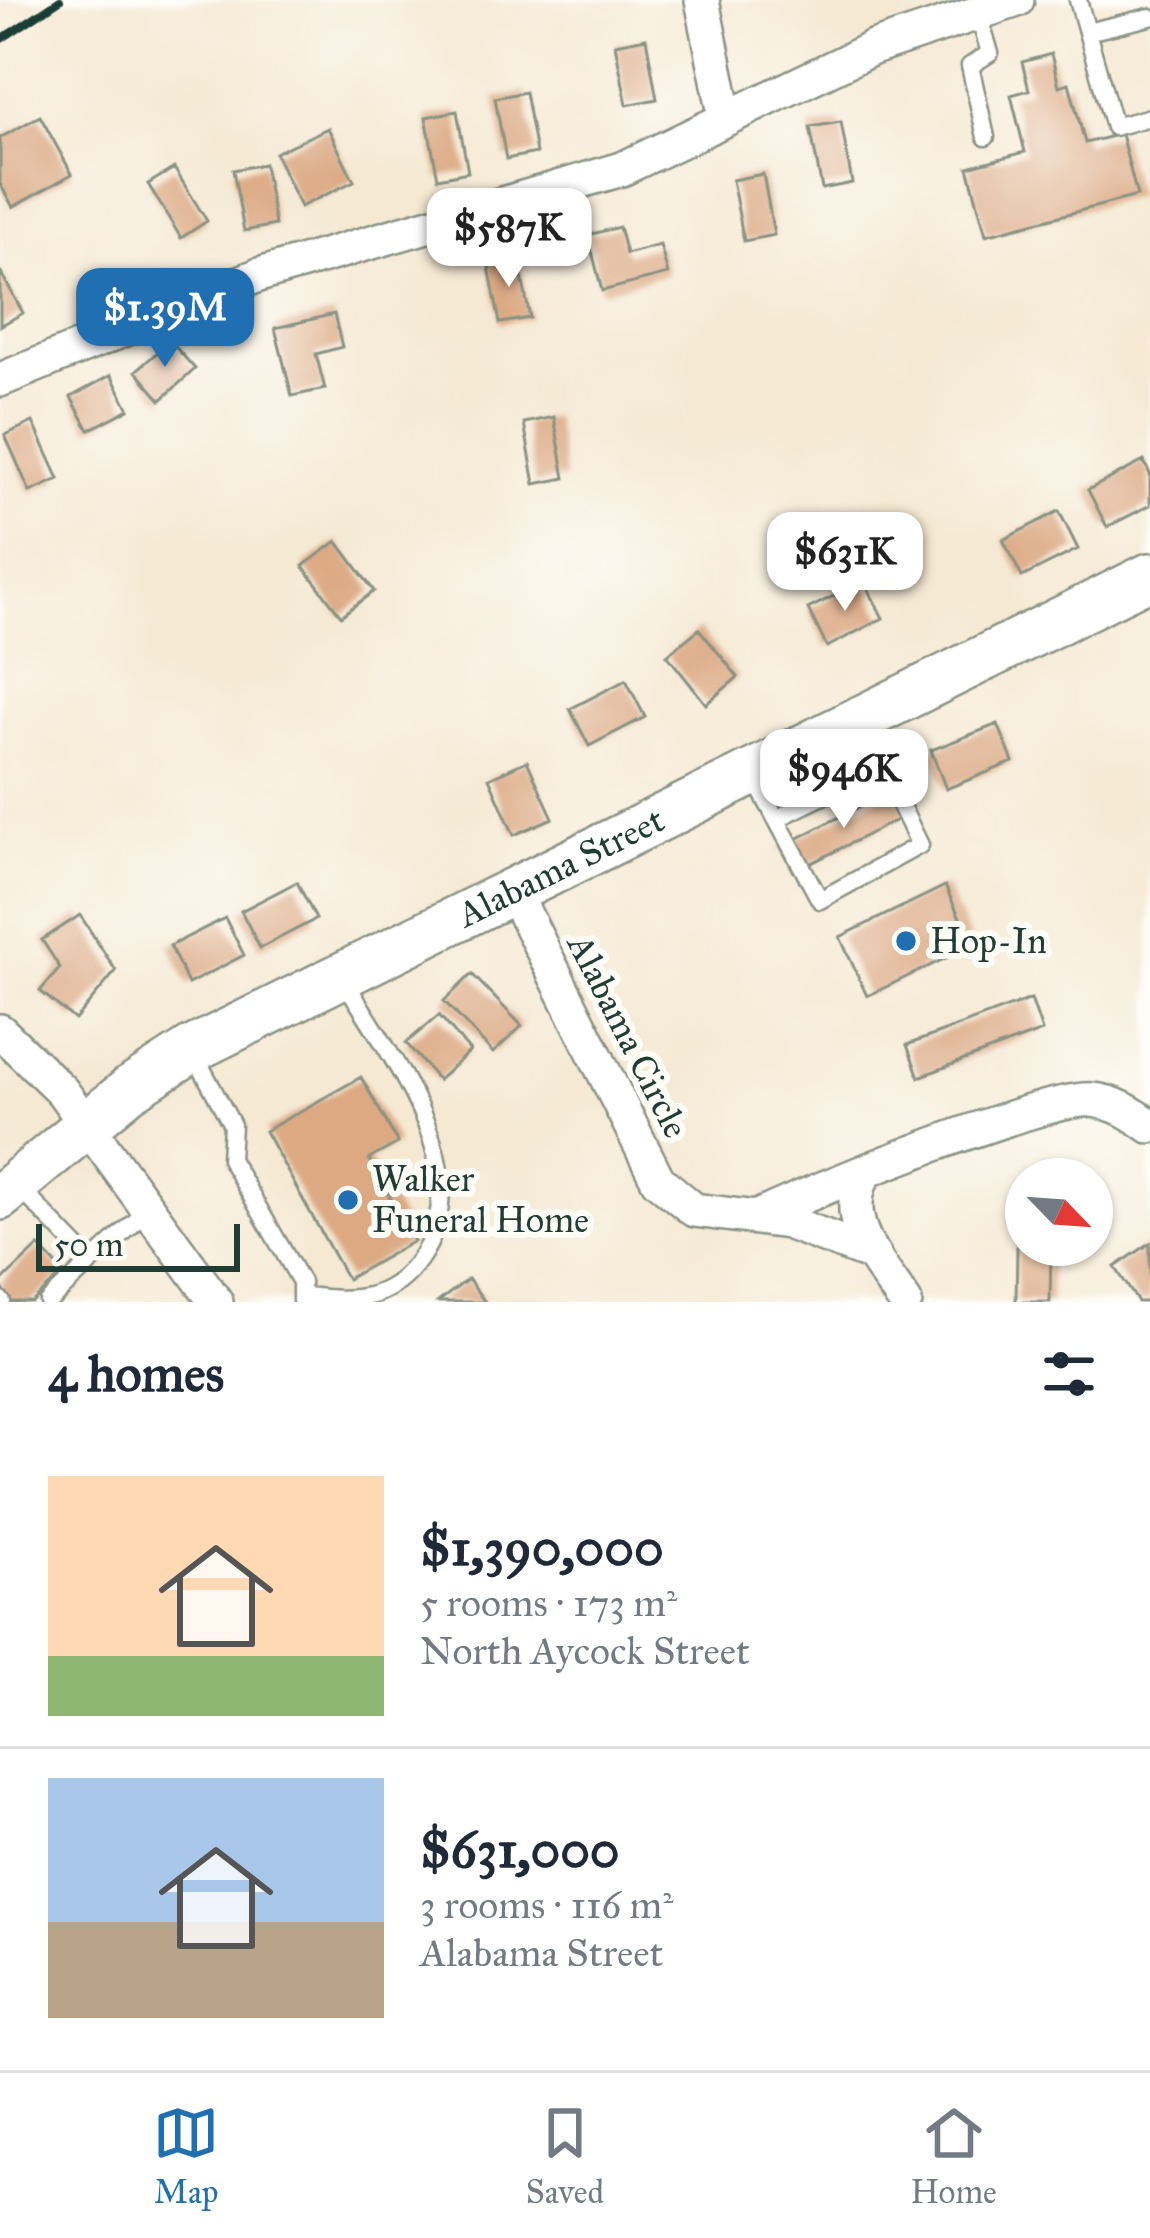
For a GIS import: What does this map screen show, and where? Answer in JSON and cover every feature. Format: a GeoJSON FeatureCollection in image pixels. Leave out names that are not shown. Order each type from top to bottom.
{"type":"FeatureCollection","features":[{"type":"Feature","properties":{"kind":"main road","name":"Alabama Street"},"geometry":{"type":"LineString","coordinates":[[8,1190],[86,1124],[191,1049],[1150,576]]}},
{"type":"Feature","properties":{"kind":"street"},"geometry":{"type":"LineString","coordinates":[[702,0],[727,118]]}},
{"type":"Feature","properties":{"kind":"street"},"geometry":{"type":"LineString","coordinates":[[0,380],[259,274],[622,169],[873,47],[1000,4]]}},
{"type":"Feature","properties":{"kind":"street","name":"Alabama Circle"},"geometry":{"type":"LineString","coordinates":[[513,891],[658,1180],[694,1210],[813,1229],[874,1255]]}},
{"type":"Feature","properties":{"kind":"street"},"geometry":{"type":"LineString","coordinates":[[0,1031],[62,1091],[216,1302]]}},
{"type":"Feature","properties":{"kind":"street","name":"Alabama Circle"},"geometry":{"type":"LineString","coordinates":[[758,1217],[865,1174],[1088,1099],[1125,1108],[1150,1126]]}},
{"type":"Feature","properties":{"kind":"street"},"geometry":{"type":"LineString","coordinates":[[865,1174],[853,1193],[853,1209],[874,1255],[905,1302]]}},
{"type":"Feature","properties":{"kind":"lane"},"geometry":{"type":"LineString","coordinates":[[1078,0],[1114,127],[1150,117]]}},
{"type":"Feature","properties":{"kind":"lane"},"geometry":{"type":"LineString","coordinates":[[986,137],[970,66],[990,53],[1000,4]]}},
{"type":"Feature","properties":{"kind":"lane"},"geometry":{"type":"LineString","coordinates":[[1087,32],[1150,17]]}},
{"type":"Feature","properties":{"kind":"lane"},"geometry":{"type":"LineString","coordinates":[[751,773],[820,900],[920,845],[859,719]]}},
{"type":"Feature","properties":{"kind":"lane"},"geometry":{"type":"LineString","coordinates":[[776,819],[882,767]]}},
{"type":"Feature","properties":{"kind":"lane"},"geometry":{"type":"LineString","coordinates":[[191,1049],[232,1125],[230,1159],[303,1299],[349,1302],[381,1295],[406,1277],[430,1244],[440,1216],[441,1169],[424,1121],[341,975]]}},
{"type":"Feature","properties":{"kind":"lane"},"geometry":{"type":"LineString","coordinates":[[8,1190],[91,1262]]}},
{"type":"Feature","properties":{"kind":"lane"},"geometry":{"type":"LineString","coordinates":[[48,1302],[147,1210]]}},
{"type":"Feature","properties":{"kind":"building"},"geometry":{"type":"Polygon","coordinates":[[[646,38],[657,99],[627,105],[615,44],[646,38]]]}},
{"type":"Feature","properties":{"kind":"building"},"geometry":{"type":"Polygon","coordinates":[[[1051,54],[1059,86],[1069,83],[1085,143],[1121,134],[1137,196],[986,235],[968,167],[1025,152],[1011,95],[1029,90],[1022,62],[1051,54]]]}},
{"type":"Feature","properties":{"kind":"building"},"geometry":{"type":"Polygon","coordinates":[[[525,92],[536,153],[506,159],[495,98],[525,92]]]}},
{"type":"Feature","properties":{"kind":"building"},"geometry":{"type":"Polygon","coordinates":[[[457,111],[468,172],[438,178],[426,117],[457,111]]]}},
{"type":"Feature","properties":{"kind":"building"},"geometry":{"type":"Polygon","coordinates":[[[40,116],[72,174],[13,207],[0,184],[0,138],[40,116]]]}},
{"type":"Feature","properties":{"kind":"building"},"geometry":{"type":"Polygon","coordinates":[[[841,122],[852,183],[822,189],[810,127],[841,122]]]}},
{"type":"Feature","properties":{"kind":"building"},"geometry":{"type":"Polygon","coordinates":[[[328,128],[354,181],[300,207],[275,153],[328,128]]]}},
{"type":"Feature","properties":{"kind":"building"},"geometry":{"type":"Polygon","coordinates":[[[264,164],[275,225],[244,231],[233,170],[264,164]]]}},
{"type":"Feature","properties":{"kind":"building"},"geometry":{"type":"Polygon","coordinates":[[[174,168],[207,221],[181,238],[148,184],[174,168]]]}},
{"type":"Feature","properties":{"kind":"building"},"geometry":{"type":"Polygon","coordinates":[[[763,174],[774,235],[744,241],[732,180],[763,174]]]}},
{"type":"Feature","properties":{"kind":"building"},"geometry":{"type":"Polygon","coordinates":[[[619,227],[626,254],[660,245],[668,274],[602,291],[588,235],[619,227]]]}},
{"type":"Feature","properties":{"kind":"building"},"geometry":{"type":"Polygon","coordinates":[[[518,256],[530,318],[500,323],[488,262],[518,256]]]}},
{"type":"Feature","properties":{"kind":"building"},"geometry":{"type":"Polygon","coordinates":[[[0,271],[23,313],[0,326],[0,271]]]}},
{"type":"Feature","properties":{"kind":"building"},"geometry":{"type":"Polygon","coordinates":[[[334,314],[342,347],[316,354],[325,389],[292,396],[275,328],[334,314]]]}},
{"type":"Feature","properties":{"kind":"building"},"geometry":{"type":"Polygon","coordinates":[[[170,341],[195,369],[161,400],[136,371],[170,341]]]}},
{"type":"Feature","properties":{"kind":"building"},"geometry":{"type":"Polygon","coordinates":[[[111,375],[129,409],[89,430],[71,397],[111,375]]]}},
{"type":"Feature","properties":{"kind":"building"},"geometry":{"type":"Polygon","coordinates":[[[554,417],[565,478],[535,484],[524,423],[554,417]]]}},
{"type":"Feature","properties":{"kind":"building"},"geometry":{"type":"Polygon","coordinates":[[[33,422],[59,479],[30,492],[5,435],[33,422]]]}},
{"type":"Feature","properties":{"kind":"building"},"geometry":{"type":"Polygon","coordinates":[[[1144,461],[1150,474],[1150,505],[1107,527],[1088,490],[1144,461]]]}},
{"type":"Feature","properties":{"kind":"building"},"geometry":{"type":"Polygon","coordinates":[[[1059,511],[1078,549],[1022,577],[1003,540],[1059,511]]]}},
{"type":"Feature","properties":{"kind":"building"},"geometry":{"type":"Polygon","coordinates":[[[337,541],[374,591],[341,616],[303,566],[337,541]]]}},
{"type":"Feature","properties":{"kind":"building"},"geometry":{"type":"Polygon","coordinates":[[[864,581],[883,618],[827,647],[808,609],[864,581]]]}},
{"type":"Feature","properties":{"kind":"building"},"geometry":{"type":"Polygon","coordinates":[[[699,629],[738,677],[706,704],[667,655],[699,629]]]}},
{"type":"Feature","properties":{"kind":"building"},"geometry":{"type":"Polygon","coordinates":[[[626,680],[645,717],[589,746],[570,709],[626,680]]]}},
{"type":"Feature","properties":{"kind":"building"},"geometry":{"type":"Polygon","coordinates":[[[998,724],[1013,762],[946,789],[931,750],[998,724]]]}},
{"type":"Feature","properties":{"kind":"building"},"geometry":{"type":"Polygon","coordinates":[[[527,761],[553,818],[514,835],[489,778],[527,761]]]}},
{"type":"Feature","properties":{"kind":"building"},"geometry":{"type":"Polygon","coordinates":[[[894,789],[906,815],[794,872],[781,847],[894,789]]]}},
{"type":"Feature","properties":{"kind":"building"},"geometry":{"type":"Polygon","coordinates":[[[297,882],[316,919],[260,948],[241,911],[297,882]]]}},
{"type":"Feature","properties":{"kind":"building","name":"Hop-In"},"geometry":{"type":"Polygon","coordinates":[[[945,886],[973,945],[867,996],[840,937],[945,886]]]}},
{"type":"Feature","properties":{"kind":"building"},"geometry":{"type":"Polygon","coordinates":[[[80,915],[116,971],[75,1020],[40,991],[60,968],[42,940],[80,915]]]}},
{"type":"Feature","properties":{"kind":"building"},"geometry":{"type":"Polygon","coordinates":[[[225,918],[244,955],[188,984],[170,946],[225,918]]]}},
{"type":"Feature","properties":{"kind":"building"},"geometry":{"type":"Polygon","coordinates":[[[472,974],[522,1026],[493,1053],[444,1001],[472,974]]]}},
{"type":"Feature","properties":{"kind":"building"},"geometry":{"type":"Polygon","coordinates":[[[1031,999],[1042,1031],[919,1077],[907,1045],[1031,999]]]}},
{"type":"Feature","properties":{"kind":"building"},"geometry":{"type":"Polygon","coordinates":[[[439,1015],[470,1051],[438,1080],[406,1043],[439,1015]]]}},
{"type":"Feature","properties":{"kind":"building","name":"Walker Funeral Home"},"geometry":{"type":"Polygon","coordinates":[[[361,1077],[398,1143],[369,1159],[414,1241],[347,1279],[265,1131],[361,1077]]]}},
{"type":"Feature","properties":{"kind":"building"},"geometry":{"type":"Polygon","coordinates":[[[1150,1243],[1150,1302],[1138,1302],[1115,1267],[1150,1243]]]}},
{"type":"Feature","properties":{"kind":"building"},"geometry":{"type":"Polygon","coordinates":[[[39,1246],[64,1273],[32,1302],[9,1302],[0,1283],[39,1246]]]}},
{"type":"Feature","properties":{"kind":"building"},"geometry":{"type":"Polygon","coordinates":[[[1017,1266],[1051,1266],[1050,1302],[1016,1302],[1017,1266]]]}},
{"type":"Feature","properties":{"kind":"building"},"geometry":{"type":"Polygon","coordinates":[[[468,1279],[485,1302],[438,1302],[468,1279]]]}},
{"type":"Feature","properties":{"kind":"railway"},"geometry":{"type":"LineString","coordinates":[[0,40],[60,0]]}},
{"type":"Feature","properties":{"kind":"place","name":"Hop-In"},"geometry":{"type":"Point","coordinates":[906,941]}},
{"type":"Feature","properties":{"kind":"place","name":"Walker Funeral Home"},"geometry":{"type":"Point","coordinates":[348,1200]}}]}
